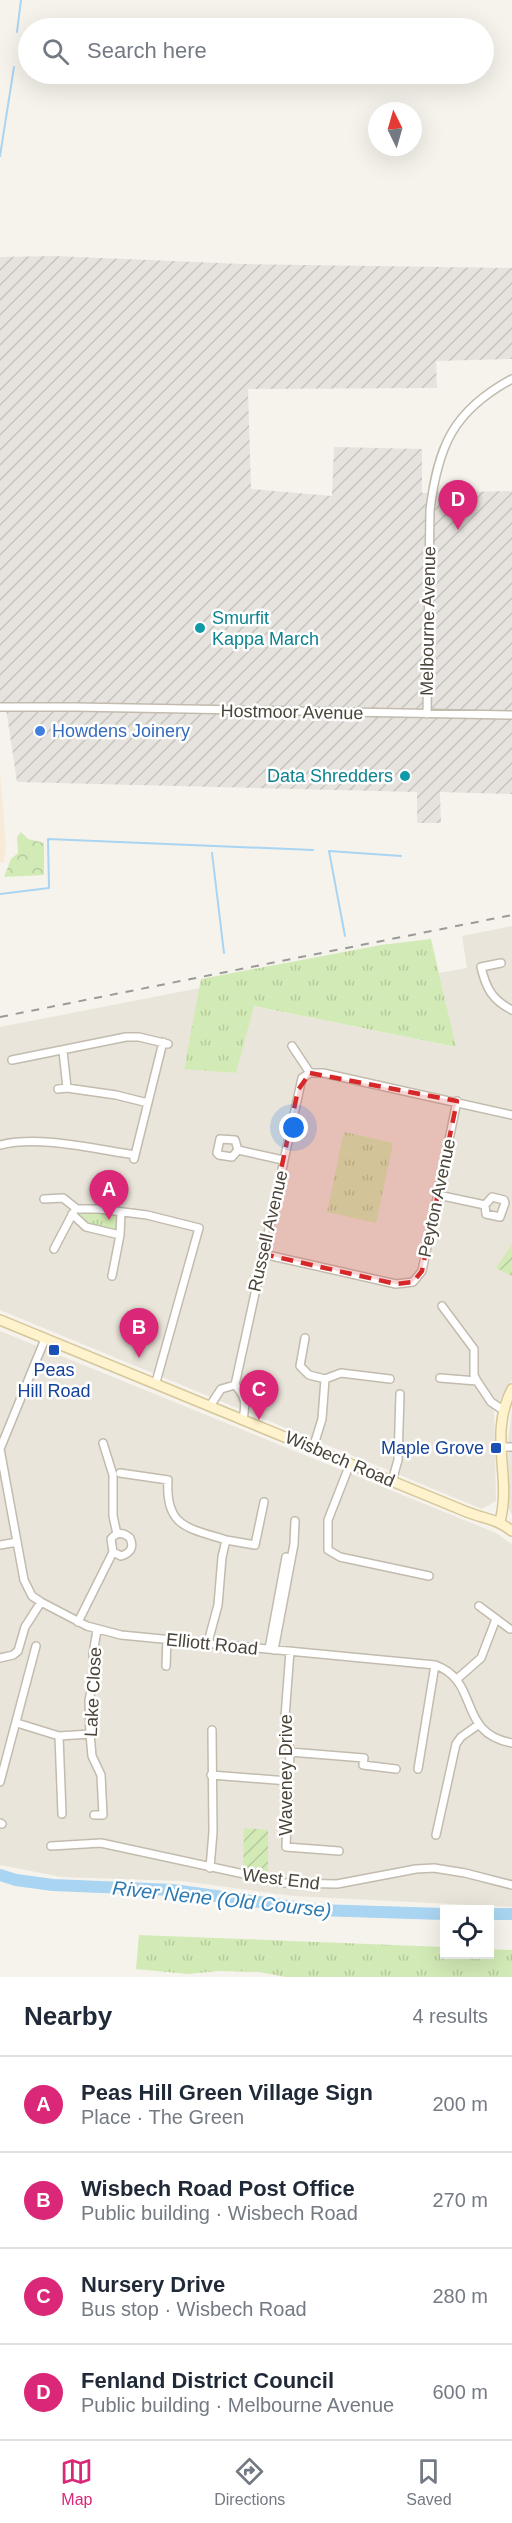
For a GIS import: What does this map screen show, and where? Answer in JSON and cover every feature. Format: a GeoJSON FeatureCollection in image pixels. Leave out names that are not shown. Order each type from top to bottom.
{"type":"FeatureCollection","features":[{"type":"Feature","properties":{"kind":"main road","name":"Wisbech Road"},"geometry":{"type":"LineString","coordinates":[[0,1320],[156,1382],[485,1519],[500,1521],[512,1531]]}},
{"type":"Feature","properties":{"kind":"main road"},"geometry":{"type":"LineString","coordinates":[[500,1521],[504,1506],[500,1447],[502,1410],[512,1389]]}},
{"type":"Feature","properties":{"kind":"street","name":"Melbourne Avenue"},"geometry":{"type":"LineString","coordinates":[[427,714],[430,510],[434,479],[441,453],[462,418],[481,399],[512,379]]}},
{"type":"Feature","properties":{"kind":"street","name":"Hostmoor Avenue"},"geometry":{"type":"LineString","coordinates":[[0,707],[512,715]]}},
{"type":"Feature","properties":{"kind":"street"},"geometry":{"type":"LineString","coordinates":[[501,963],[481,967],[490,993],[496,1000],[512,1010]]}},
{"type":"Feature","properties":{"kind":"street"},"geometry":{"type":"LineString","coordinates":[[0,1145],[10,1143],[66,1144],[134,1157],[165,1043],[139,1037],[126,1037],[12,1060]]}},
{"type":"Feature","properties":{"kind":"street"},"geometry":{"type":"LineString","coordinates":[[292,1046],[310,1073],[323,1073],[512,1115]]}},
{"type":"Feature","properties":{"kind":"street"},"geometry":{"type":"LineString","coordinates":[[63,1051],[67,1088]]}},
{"type":"Feature","properties":{"kind":"street","name":"Russell Avenue"},"geometry":{"type":"LineString","coordinates":[[235,1385],[298,1090],[302,1078],[310,1073]]}},
{"type":"Feature","properties":{"kind":"street"},"geometry":{"type":"LineString","coordinates":[[58,1089],[67,1088],[117,1095],[148,1103]]}},
{"type":"Feature","properties":{"kind":"street","name":"Peyton Avenue"},"geometry":{"type":"LineString","coordinates":[[263,1254],[396,1284],[413,1282],[422,1271],[457,1101]]}},
{"type":"Feature","properties":{"kind":"street"},"geometry":{"type":"LineString","coordinates":[[237,1150],[284,1160]]}},
{"type":"Feature","properties":{"kind":"street"},"geometry":{"type":"LineString","coordinates":[[438,1195],[485,1205]]}},
{"type":"Feature","properties":{"kind":"street"},"geometry":{"type":"LineString","coordinates":[[45,1199],[63,1198],[86,1227],[120,1235]]}},
{"type":"Feature","properties":{"kind":"street"},"geometry":{"type":"LineString","coordinates":[[75,1212],[121,1212],[169,1219],[199,1228],[156,1382]]}},
{"type":"Feature","properties":{"kind":"street"},"geometry":{"type":"LineString","coordinates":[[54,1249],[75,1212]]}},
{"type":"Feature","properties":{"kind":"street"},"geometry":{"type":"LineString","coordinates":[[112,1276],[120,1235],[121,1212]]}},
{"type":"Feature","properties":{"kind":"street"},"geometry":{"type":"LineString","coordinates":[[442,1305],[474,1349],[474,1375],[477,1382],[490,1402],[502,1410]]}},
{"type":"Feature","properties":{"kind":"street"},"geometry":{"type":"LineString","coordinates":[[305,1338],[300,1362],[302,1371],[309,1375],[325,1379],[341,1373],[390,1379]]}},
{"type":"Feature","properties":{"kind":"street"},"geometry":{"type":"LineString","coordinates":[[0,1449],[45,1339]]}},
{"type":"Feature","properties":{"kind":"street"},"geometry":{"type":"LineString","coordinates":[[440,1378],[477,1382]]}},
{"type":"Feature","properties":{"kind":"street"},"geometry":{"type":"LineString","coordinates":[[313,1448],[322,1419],[325,1379]]}},
{"type":"Feature","properties":{"kind":"street"},"geometry":{"type":"LineString","coordinates":[[210,1406],[221,1389],[235,1385],[244,1395],[246,1405],[243,1419]]}},
{"type":"Feature","properties":{"kind":"street"},"geometry":{"type":"LineString","coordinates":[[392,1481],[398,1460],[400,1394]]}},
{"type":"Feature","properties":{"kind":"street"},"geometry":{"type":"LineString","coordinates":[[103,1443],[113,1475],[113,1516],[117,1534]]}},
{"type":"Feature","properties":{"kind":"street"},"geometry":{"type":"LineString","coordinates":[[500,1447],[512,1447]]}},
{"type":"Feature","properties":{"kind":"street","name":"Elliott Road"},"geometry":{"type":"LineString","coordinates":[[0,1449],[24,1580],[32,1596],[78,1622],[97,1630],[121,1635],[435,1665],[457,1678]]}},
{"type":"Feature","properties":{"kind":"street"},"geometry":{"type":"LineString","coordinates":[[350,1464],[328,1520],[328,1550],[340,1557],[429,1576]]}},
{"type":"Feature","properties":{"kind":"street"},"geometry":{"type":"LineString","coordinates":[[120,1473],[168,1480],[166,1497],[169,1510],[178,1521],[187,1527],[226,1540],[255,1545],[264,1502]]}},
{"type":"Feature","properties":{"kind":"street"},"geometry":{"type":"LineString","coordinates":[[271,1650],[294,1545],[294,1521]]}},
{"type":"Feature","properties":{"kind":"street"},"geometry":{"type":"LineString","coordinates":[[78,1622],[113,1552],[111,1539],[122,1533],[130,1538],[132,1547],[126,1554],[122,1556],[113,1552]]}},
{"type":"Feature","properties":{"kind":"street"},"geometry":{"type":"LineString","coordinates":[[208,1642],[218,1605],[222,1557],[226,1540]]}},
{"type":"Feature","properties":{"kind":"street"},"geometry":{"type":"LineString","coordinates":[[0,1545],[17,1542]]}},
{"type":"Feature","properties":{"kind":"street"},"geometry":{"type":"LineString","coordinates":[[271,1650],[286,1557]]}},
{"type":"Feature","properties":{"kind":"street"},"geometry":{"type":"LineString","coordinates":[[0,1658],[13,1655],[18,1651],[25,1627],[41,1602]]}},
{"type":"Feature","properties":{"kind":"street"},"geometry":{"type":"LineString","coordinates":[[479,1606],[510,1629]]}},
{"type":"Feature","properties":{"kind":"street"},"geometry":{"type":"LineString","coordinates":[[496,1619],[481,1658],[457,1678],[478,1725],[495,1739],[512,1743]]}},
{"type":"Feature","properties":{"kind":"street","name":"Lake Close"},"geometry":{"type":"LineString","coordinates":[[94,1815],[103,1815],[101,1774],[92,1756],[90,1734],[89,1700],[95,1674],[93,1654],[97,1630]]}},
{"type":"Feature","properties":{"kind":"street"},"geometry":{"type":"LineString","coordinates":[[166,1666],[167,1639]]}},
{"type":"Feature","properties":{"kind":"street"},"geometry":{"type":"LineString","coordinates":[[0,1782],[36,1646]]}},
{"type":"Feature","properties":{"kind":"street","name":"Waveney Drive"},"geometry":{"type":"LineString","coordinates":[[290,1651],[285,1717],[290,1752],[286,1846],[339,1851]]}},
{"type":"Feature","properties":{"kind":"street"},"geometry":{"type":"LineString","coordinates":[[418,1768],[435,1665]]}},
{"type":"Feature","properties":{"kind":"street"},"geometry":{"type":"LineString","coordinates":[[17,1723],[59,1736],[90,1734]]}},
{"type":"Feature","properties":{"kind":"street"},"geometry":{"type":"LineString","coordinates":[[436,1835],[456,1744],[461,1737],[478,1725]]}},
{"type":"Feature","properties":{"kind":"street"},"geometry":{"type":"LineString","coordinates":[[210,1868],[212,1730]]}},
{"type":"Feature","properties":{"kind":"street"},"geometry":{"type":"LineString","coordinates":[[59,1736],[62,1814]]}},
{"type":"Feature","properties":{"kind":"street"},"geometry":{"type":"LineString","coordinates":[[290,1752],[364,1758],[363,1765],[396,1768]]}},
{"type":"Feature","properties":{"kind":"street"},"geometry":{"type":"LineString","coordinates":[[211,1775],[288,1781]]}},
{"type":"Feature","properties":{"kind":"street","name":"West End"},"geometry":{"type":"LineString","coordinates":[[51,1846],[101,1843],[285,1883],[337,1884],[416,1869],[434,1868],[512,1885]]}},
{"type":"Feature","properties":{"kind":"highlighted area"},"geometry":{"type":"Polygon","coordinates":[[[310,1073],[457,1101],[422,1271],[413,1282],[396,1284],[263,1254],[298,1090],[310,1073]]]}},
{"type":"Feature","properties":{"kind":"shaded area"},"geometry":{"type":"Polygon","coordinates":[[[54,256],[243,264],[512,268],[512,359],[436,361],[437,388],[248,389],[251,489],[332,496],[334,447],[422,449],[422,493],[512,491],[512,794],[440,792],[441,823],[417,823],[417,792],[17,782],[5,702],[0,702],[0,257],[54,256]]]}},
{"type":"Feature","properties":{"kind":"shaded area"},"geometry":{"type":"Polygon","coordinates":[[[0,772],[6,847],[4,862],[0,863],[0,772]]]}},
{"type":"Feature","properties":{"kind":"shaded area"},"geometry":{"type":"Polygon","coordinates":[[[512,926],[512,1380],[494,1409],[496,1501],[482,1509],[0,1310],[0,1027],[200,988],[184,1068],[236,1073],[253,1006],[455,1047],[439,973],[467,968],[462,936],[512,926]]]}},
{"type":"Feature","properties":{"kind":"shaded area"},"geometry":{"type":"Polygon","coordinates":[[[0,1331],[496,1533],[512,1544],[512,1907],[293,1896],[182,1881],[62,1877],[0,1865],[0,1331]]]}},
{"type":"Feature","properties":{"kind":"shaded area"},"geometry":{"type":"Polygon","coordinates":[[[512,1409],[512,1515],[509,1509],[508,1440],[512,1409]]]}},
{"type":"Feature","properties":{"kind":"green space"},"geometry":{"type":"Polygon","coordinates":[[[21,832],[28,839],[44,843],[44,875],[4,877],[11,859],[18,853],[17,837],[21,832]]]}},
{"type":"Feature","properties":{"kind":"green space"},"geometry":{"type":"Polygon","coordinates":[[[431,939],[456,1047],[254,1006],[236,1073],[184,1069],[201,979],[381,945],[431,939]]]}},
{"type":"Feature","properties":{"kind":"green space"},"geometry":{"type":"Polygon","coordinates":[[[344,1132],[393,1143],[376,1223],[327,1212],[344,1132]]]}},
{"type":"Feature","properties":{"kind":"green space"},"geometry":{"type":"Polygon","coordinates":[[[90,1210],[116,1215],[117,1231],[87,1224],[80,1213],[90,1210]]]}},
{"type":"Feature","properties":{"kind":"green space"},"geometry":{"type":"Polygon","coordinates":[[[512,1244],[512,1276],[496,1268],[512,1244]]]}},
{"type":"Feature","properties":{"kind":"green space"},"geometry":{"type":"Polygon","coordinates":[[[244,1828],[268,1830],[268,1877],[243,1871],[244,1828]]]}},
{"type":"Feature","properties":{"kind":"green space"},"geometry":{"type":"Polygon","coordinates":[[[139,1935],[440,1947],[440,1959],[494,1959],[494,1949],[512,1950],[512,1977],[286,1977],[259,1972],[219,1971],[188,1974],[136,1969],[139,1935]]]}},
{"type":"Feature","properties":{"kind":"waterway"},"geometry":{"type":"LineString","coordinates":[[19,18],[21,0]]}},
{"type":"Feature","properties":{"kind":"waterway"},"geometry":{"type":"LineString","coordinates":[[17,32],[18,24]]}},
{"type":"Feature","properties":{"kind":"waterway"},"geometry":{"type":"LineString","coordinates":[[0,156],[14,67]]}},
{"type":"Feature","properties":{"kind":"waterway"},"geometry":{"type":"LineString","coordinates":[[0,894],[49,888],[48,839],[313,850]]}},
{"type":"Feature","properties":{"kind":"waterway"},"geometry":{"type":"LineString","coordinates":[[345,936],[329,851],[401,856]]}},
{"type":"Feature","properties":{"kind":"waterway"},"geometry":{"type":"LineString","coordinates":[[212,853],[224,953]]}},
{"type":"Feature","properties":{"kind":"waterway","name":"River Nene (Old Course)"},"geometry":{"type":"LineString","coordinates":[[0,1875],[16,1880],[53,1885],[173,1890],[317,1910],[440,1914]]}},
{"type":"Feature","properties":{"kind":"waterway","name":"River Nene (Old Course)"},"geometry":{"type":"LineString","coordinates":[[494,1914],[512,1914]]}},
{"type":"Feature","properties":{"kind":"railway"},"geometry":{"type":"LineString","coordinates":[[0,1017],[512,915]]}},
{"type":"Feature","properties":{"kind":"place","name":"Fenland District Council"},"geometry":{"type":"Point","coordinates":[458,530]}},
{"type":"Feature","properties":{"kind":"place","name":"Smurfit Kappa March"},"geometry":{"type":"Point","coordinates":[200,628]}},
{"type":"Feature","properties":{"kind":"place","name":"Howdens Joinery"},"geometry":{"type":"Point","coordinates":[40,731]}},
{"type":"Feature","properties":{"kind":"place","name":"Data Shredders"},"geometry":{"type":"Point","coordinates":[405,776]}},
{"type":"Feature","properties":{"kind":"place","name":"Peas Hill Green Village Sign"},"geometry":{"type":"Point","coordinates":[109,1220]}},
{"type":"Feature","properties":{"kind":"place","name":"Peas Hill Road"},"geometry":{"type":"Point","coordinates":[54,1350]}},
{"type":"Feature","properties":{"kind":"place","name":"Wisbech Road Post Office"},"geometry":{"type":"Point","coordinates":[139,1358]}},
{"type":"Feature","properties":{"kind":"place","name":"Nursery Drive"},"geometry":{"type":"Point","coordinates":[259,1420]}},
{"type":"Feature","properties":{"kind":"place","name":"Maple Grove"},"geometry":{"type":"Point","coordinates":[496,1448]}}]}
